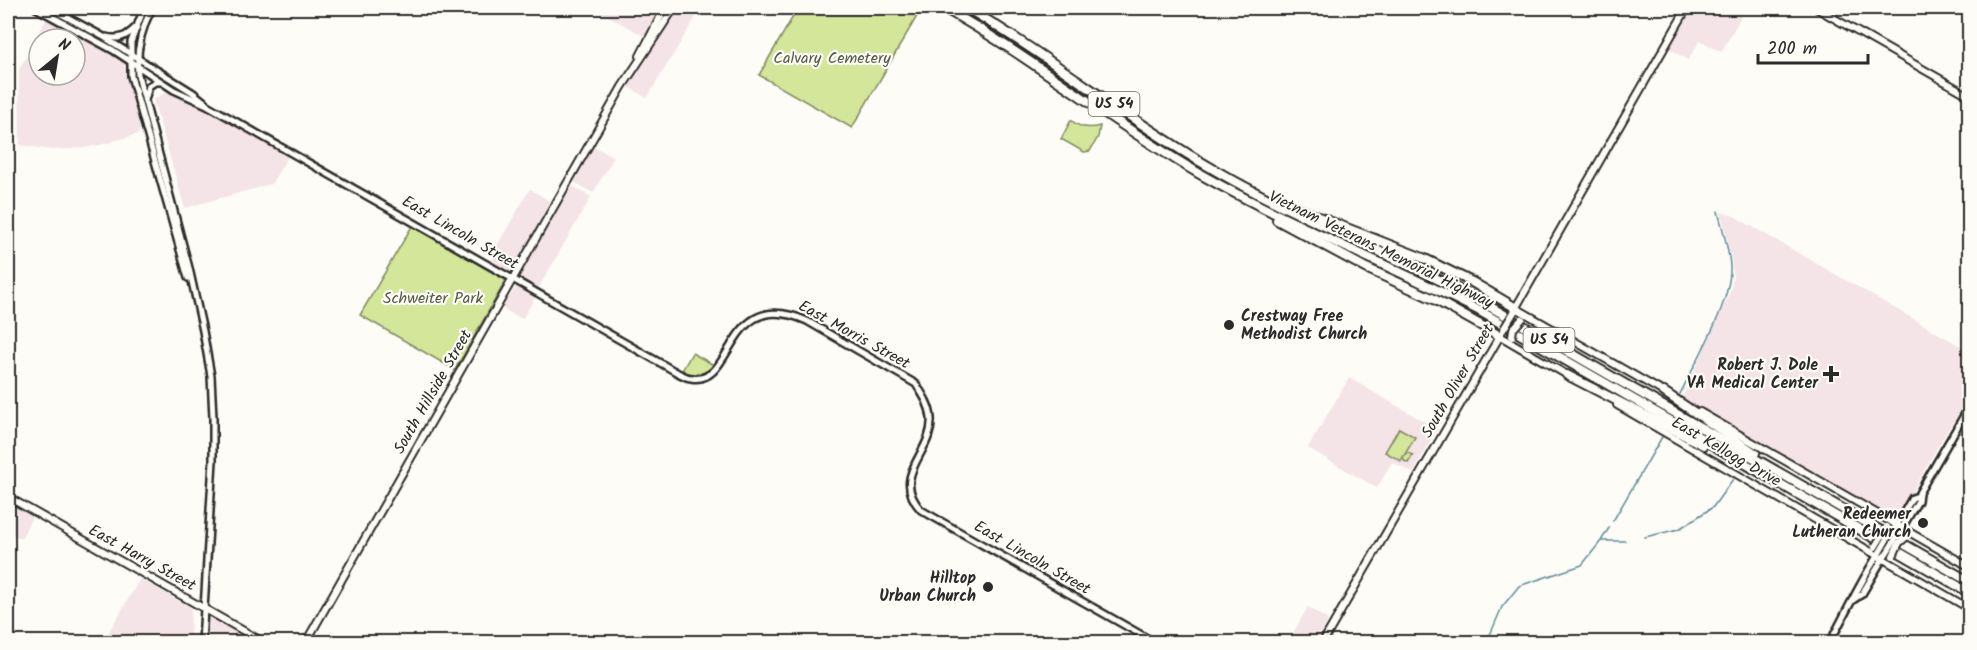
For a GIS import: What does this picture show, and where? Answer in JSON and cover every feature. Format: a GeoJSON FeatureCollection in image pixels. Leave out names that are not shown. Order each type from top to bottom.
{"type":"FeatureCollection","features":[{"type":"Feature","properties":{"kind":"highway","name":"Vietnam Veterans Memorial Highway"},"geometry":{"type":"LineString","coordinates":[[944,8],[1022,55],[1171,156],[1254,203],[1478,310],[1905,555],[1970,595]]}},
{"type":"Feature","properties":{"kind":"highway","name":"Vietnam Veterans Memorial Highway"},"geometry":{"type":"LineString","coordinates":[[967,8],[1042,55],[1177,147],[1264,197],[1461,290],[1970,580]]}},
{"type":"Feature","properties":{"kind":"highway"},"geometry":{"type":"LineString","coordinates":[[1264,197],[1293,206],[1410,252],[1459,276],[1515,310]]}},
{"type":"Feature","properties":{"kind":"highway"},"geometry":{"type":"LineString","coordinates":[[1254,203],[1280,222],[1309,238],[1501,333]]}},
{"type":"Feature","properties":{"kind":"highway"},"geometry":{"type":"LineString","coordinates":[[1568,375],[1793,491]]}},
{"type":"Feature","properties":{"kind":"highway"},"geometry":{"type":"LineString","coordinates":[[1664,392],[1827,500]]}},
{"type":"Feature","properties":{"kind":"main road","name":"South Hillside Street"},"geometry":{"type":"LineString","coordinates":[[306,642],[637,62],[665,8]]}},
{"type":"Feature","properties":{"kind":"main road","name":"South Hillside Street"},"geometry":{"type":"LineString","coordinates":[[637,62],[651,46],[674,8]]}},
{"type":"Feature","properties":{"kind":"main road","name":"South Oliver Street"},"geometry":{"type":"LineString","coordinates":[[1323,642],[1687,8]]}},
{"type":"Feature","properties":{"kind":"main road"},"geometry":{"type":"LineString","coordinates":[[1816,8],[1970,96]]}},
{"type":"Feature","properties":{"kind":"main road","name":"East Kellogg Drive"},"geometry":{"type":"LineString","coordinates":[[1515,310],[1533,317],[1881,516],[1896,528]]}},
{"type":"Feature","properties":{"kind":"main road"},"geometry":{"type":"LineString","coordinates":[[1517,346],[1512,336],[1514,329],[1522,319],[1533,317]]}},
{"type":"Feature","properties":{"kind":"main road","name":"East Kellogg Drive"},"geometry":{"type":"LineString","coordinates":[[1501,333],[1517,346],[1864,548],[1883,553]]}},
{"type":"Feature","properties":{"kind":"main road","name":"East Harry Street"},"geometry":{"type":"LineString","coordinates":[[8,497],[263,642]]}},
{"type":"Feature","properties":{"kind":"main road"},"geometry":{"type":"LineString","coordinates":[[1883,553],[1896,528],[1920,538],[1970,567]]}},
{"type":"Feature","properties":{"kind":"main road"},"geometry":{"type":"LineString","coordinates":[[1883,553],[1906,537],[1920,538]]}},
{"type":"Feature","properties":{"kind":"main road"},"geometry":{"type":"LineString","coordinates":[[1883,553],[1897,567],[1970,609]]}},
{"type":"Feature","properties":{"kind":"main road"},"geometry":{"type":"LineString","coordinates":[[1883,553],[1897,567]]}},
{"type":"Feature","properties":{"kind":"street","name":"East Lincoln Street"},"geometry":{"type":"LineString","coordinates":[[36,8],[130,58],[137,59],[192,92],[207,105]]}},
{"type":"Feature","properties":{"kind":"street","name":"East Lincoln Street"},"geometry":{"type":"LineString","coordinates":[[50,8],[102,36],[137,66],[162,82],[207,105],[678,373],[691,378],[702,378],[719,366],[742,327],[765,314]]}},
{"type":"Feature","properties":{"kind":"street"},"geometry":{"type":"LineString","coordinates":[[144,8],[136,26],[130,58],[134,91],[184,268],[193,289]]}},
{"type":"Feature","properties":{"kind":"street"},"geometry":{"type":"LineString","coordinates":[[152,8],[141,34],[137,66],[189,268],[211,376],[213,460],[202,642]]}},
{"type":"Feature","properties":{"kind":"street"},"geometry":{"type":"LineString","coordinates":[[102,36],[120,38],[130,33],[136,26]]}},
{"type":"Feature","properties":{"kind":"street"},"geometry":{"type":"LineString","coordinates":[[145,102],[149,86],[155,82],[162,82]]}},
{"type":"Feature","properties":{"kind":"street","name":"East Morris Street"},"geometry":{"type":"LineString","coordinates":[[765,314],[777,312],[790,314],[807,321],[916,384],[926,400],[931,419],[929,436],[910,472],[910,485]]}},
{"type":"Feature","properties":{"kind":"street"},"geometry":{"type":"LineString","coordinates":[[1830,642],[1856,591],[1883,553],[1896,528],[1918,501],[1918,495],[1970,405]]}},
{"type":"Feature","properties":{"kind":"street","name":"East Lincoln Street"},"geometry":{"type":"LineString","coordinates":[[910,485],[917,505],[934,519],[1154,642]]}},
{"type":"Feature","properties":{"kind":"shaded area"},"geometry":{"type":"Polygon","coordinates":[[[599,8],[663,8],[646,37],[597,10],[599,8]]]}},
{"type":"Feature","properties":{"kind":"shaded area"},"geometry":{"type":"Polygon","coordinates":[[[677,8],[701,8],[647,98],[629,87],[629,84],[677,8]]]}},
{"type":"Feature","properties":{"kind":"shaded area"},"geometry":{"type":"Polygon","coordinates":[[[1690,8],[1746,8],[1721,52],[1700,40],[1688,60],[1667,47],[1690,8]]]}},
{"type":"Feature","properties":{"kind":"shaded area"},"geometry":{"type":"Polygon","coordinates":[[[47,18],[66,27],[42,27],[47,18]]]}},
{"type":"Feature","properties":{"kind":"shaded area"},"geometry":{"type":"Polygon","coordinates":[[[87,39],[127,64],[140,129],[138,134],[83,148],[53,150],[20,145],[19,70],[27,55],[27,87],[87,87],[87,39]]]}},
{"type":"Feature","properties":{"kind":"shaded area"},"geometry":{"type":"Polygon","coordinates":[[[169,90],[289,155],[271,184],[185,208],[153,100],[169,90]]]}},
{"type":"Feature","properties":{"kind":"shaded area"},"geometry":{"type":"Polygon","coordinates":[[[593,146],[614,157],[593,193],[574,182],[593,146]]]}},
{"type":"Feature","properties":{"kind":"shaded area"},"geometry":{"type":"Polygon","coordinates":[[[574,187],[591,197],[538,289],[520,277],[570,188],[574,187]]]}},
{"type":"Feature","properties":{"kind":"shaded area"},"geometry":{"type":"Polygon","coordinates":[[[530,189],[552,203],[512,270],[508,272],[491,262],[496,253],[495,249],[530,189]]]}},
{"type":"Feature","properties":{"kind":"shaded area","name":"Robert J. Dole VA Medical Center"},"geometry":{"type":"Polygon","coordinates":[[[1721,212],[1732,215],[1969,351],[1969,398],[1942,439],[1896,520],[1892,520],[1682,398],[1731,290],[1732,262],[1721,212]]]}},
{"type":"Feature","properties":{"kind":"shaded area"},"geometry":{"type":"Polygon","coordinates":[[[517,285],[536,296],[522,319],[502,308],[517,285]]]}},
{"type":"Feature","properties":{"kind":"shaded area"},"geometry":{"type":"Polygon","coordinates":[[[1349,378],[1437,429],[1413,473],[1392,462],[1377,488],[1308,448],[1349,378]]]}},
{"type":"Feature","properties":{"kind":"shaded area"},"geometry":{"type":"Polygon","coordinates":[[[8,502],[32,517],[21,539],[8,532],[8,502]]]}},
{"type":"Feature","properties":{"kind":"shaded area"},"geometry":{"type":"Polygon","coordinates":[[[140,579],[191,608],[190,642],[103,642],[140,579]]]}},
{"type":"Feature","properties":{"kind":"shaded area"},"geometry":{"type":"Polygon","coordinates":[[[1308,607],[1328,620],[1317,642],[1288,642],[1308,607]]]}},
{"type":"Feature","properties":{"kind":"shaded area"},"geometry":{"type":"Polygon","coordinates":[[[205,609],[264,642],[202,642],[205,609]]]}},
{"type":"Feature","properties":{"kind":"green space","name":"Calvary Cemetery"},"geometry":{"type":"Polygon","coordinates":[[[798,8],[914,8],[920,11],[852,128],[759,75],[798,8]]]}},
{"type":"Feature","properties":{"kind":"green space"},"geometry":{"type":"Polygon","coordinates":[[[1071,120],[1084,127],[1100,126],[1098,137],[1090,151],[1084,152],[1061,139],[1071,120]]]}},
{"type":"Feature","properties":{"kind":"green space","name":"Schweiter Park"},"geometry":{"type":"Polygon","coordinates":[[[412,226],[506,280],[455,370],[360,315],[412,226]]]}},
{"type":"Feature","properties":{"kind":"green space"},"geometry":{"type":"Polygon","coordinates":[[[692,353],[714,365],[699,374],[682,371],[692,353]]]}},
{"type":"Feature","properties":{"kind":"green space"},"geometry":{"type":"Polygon","coordinates":[[[1399,428],[1415,437],[1404,456],[1408,453],[1413,455],[1408,463],[1403,457],[1401,461],[1385,452],[1399,428]]]}},
{"type":"Feature","properties":{"kind":"waterway"},"geometry":{"type":"LineString","coordinates":[[1679,396],[1712,331],[1729,280],[1728,252],[1718,211]]}},
{"type":"Feature","properties":{"kind":"waterway"},"geometry":{"type":"LineString","coordinates":[[1613,521],[1662,437]]}},
{"type":"Feature","properties":{"kind":"waterway"},"geometry":{"type":"LineString","coordinates":[[1645,537],[1679,529],[1713,507],[1733,479]]}},
{"type":"Feature","properties":{"kind":"waterway"},"geometry":{"type":"LineString","coordinates":[[1487,642],[1502,607],[1519,586],[1582,565],[1609,528]]}},
{"type":"Feature","properties":{"kind":"waterway"},"geometry":{"type":"LineString","coordinates":[[1602,541],[1625,541]]}},
{"type":"Feature","properties":{"kind":"place","name":"Crestway Free Methodist Church"},"geometry":{"type":"Point","coordinates":[1229,325]}},
{"type":"Feature","properties":{"kind":"place","name":"Robert J. Dole VA Medical Center"},"geometry":{"type":"Point","coordinates":[1831,374]}},
{"type":"Feature","properties":{"kind":"place","name":"Redeemer Lutheran Church"},"geometry":{"type":"Point","coordinates":[1923,523]}},
{"type":"Feature","properties":{"kind":"place","name":"Hilltop Urban Church"},"geometry":{"type":"Point","coordinates":[988,587]}}]}
